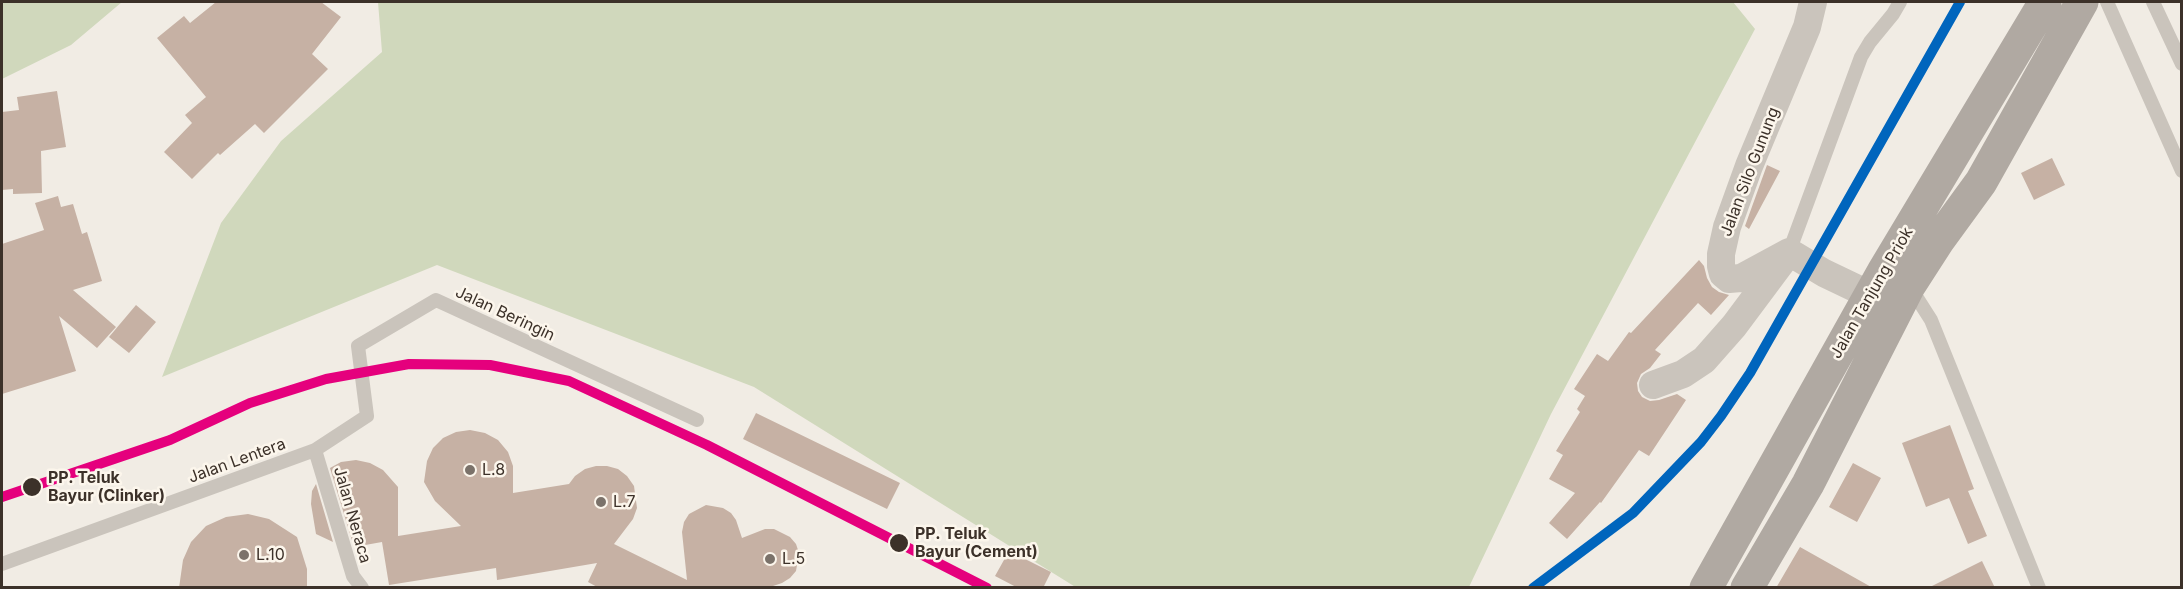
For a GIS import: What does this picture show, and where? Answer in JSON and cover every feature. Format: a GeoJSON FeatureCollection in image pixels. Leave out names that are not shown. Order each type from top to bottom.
{"type":"FeatureCollection","features":[{"type":"Feature","properties":{"kind":"highway","name":"Jalan Tanjung Priok"},"geometry":{"type":"LineString","coordinates":[[1706,588],[1891,282],[2045,2]]}},
{"type":"Feature","properties":{"kind":"highway","name":"Jalan Tanjung Priok"},"geometry":{"type":"LineString","coordinates":[[1747,588],[1808,484],[1891,282],[1938,241],[1981,182],[2082,2]]}},
{"type":"Feature","properties":{"kind":"street","name":"Jalan Silo Gunung"},"geometry":{"type":"LineString","coordinates":[[1789,252],[1741,278],[1729,279],[1721,266],[1720,254],[1727,227],[1749,166],[1807,27],[1813,2]]}},
{"type":"Feature","properties":{"kind":"street"},"geometry":{"type":"LineString","coordinates":[[1653,385],[1683,374],[1704,360],[1734,326],[1789,252],[1824,273],[1891,282]]}},
{"type":"Feature","properties":{"kind":"lane"},"geometry":{"type":"LineString","coordinates":[[1789,252],[1861,57],[1900,2]]}},
{"type":"Feature","properties":{"kind":"lane"},"geometry":{"type":"LineString","coordinates":[[2107,2],[2181,171]]}},
{"type":"Feature","properties":{"kind":"lane"},"geometry":{"type":"LineString","coordinates":[[2152,2],[2181,64]]}},
{"type":"Feature","properties":{"kind":"lane"},"geometry":{"type":"LineString","coordinates":[[1891,282],[1931,320],[2039,588]]}},
{"type":"Feature","properties":{"kind":"lane","name":"Jalan Beringin"},"geometry":{"type":"LineString","coordinates":[[315,450],[367,416],[358,346],[435,300],[697,420]]}},
{"type":"Feature","properties":{"kind":"lane","name":"Jalan Lentera"},"geometry":{"type":"LineString","coordinates":[[2,564],[315,450]]}},
{"type":"Feature","properties":{"kind":"lane","name":"Jalan Neraca"},"geometry":{"type":"LineString","coordinates":[[315,450],[352,576],[362,588]]}},
{"type":"Feature","properties":{"kind":"green space"},"geometry":{"type":"Polygon","coordinates":[[[2,2],[122,2],[71,45],[2,79],[2,2]]]}},
{"type":"Feature","properties":{"kind":"green space"},"geometry":{"type":"Polygon","coordinates":[[[378,2],[1733,2],[1755,29],[1551,414],[1469,587],[1077,588],[754,387],[437,265],[162,377],[221,223],[281,141],[382,52],[378,2]]]}},
{"type":"Feature","properties":{"kind":"building"},"geometry":{"type":"Polygon","coordinates":[[[216,2],[321,2],[341,17],[312,54],[328,69],[264,133],[255,124],[220,155],[218,153],[192,179],[164,152],[192,123],[185,115],[206,97],[157,38],[184,16],[190,23],[216,2]]]}},
{"type":"Feature","properties":{"kind":"building"},"geometry":{"type":"Polygon","coordinates":[[[57,91],[66,147],[41,151],[42,193],[13,194],[13,189],[2,190],[2,112],[19,110],[17,97],[57,91]]]}},
{"type":"Feature","properties":{"kind":"building"},"geometry":{"type":"Polygon","coordinates":[[[2052,158],[2065,185],[2034,200],[2021,173],[2052,158]]]}},
{"type":"Feature","properties":{"kind":"building"},"geometry":{"type":"Polygon","coordinates":[[[1767,165],[1780,171],[1749,229],[1745,226],[1767,165]]]}},
{"type":"Feature","properties":{"kind":"building"},"geometry":{"type":"Polygon","coordinates":[[[58,196],[61,207],[73,204],[82,234],[87,232],[102,281],[73,290],[116,327],[97,348],[59,316],[76,371],[2,394],[2,244],[44,230],[35,203],[58,196]]]}},
{"type":"Feature","properties":{"kind":"building"},"geometry":{"type":"Polygon","coordinates":[[[1699,260],[1704,266],[1712,287],[1729,295],[1711,315],[1698,303],[1655,350],[1661,354],[1650,368],[1641,374],[1637,383],[1642,397],[1650,401],[1677,394],[1686,400],[1649,456],[1639,450],[1601,503],[1567,539],[1549,523],[1575,493],[1549,479],[1563,455],[1556,451],[1580,412],[1577,409],[1585,396],[1574,389],[1597,354],[1608,361],[1629,332],[1631,333],[1699,260]]]}},
{"type":"Feature","properties":{"kind":"building"},"geometry":{"type":"Polygon","coordinates":[[[136,305],[156,322],[129,353],[109,337],[136,305]]]}},
{"type":"Feature","properties":{"kind":"building"},"geometry":{"type":"Polygon","coordinates":[[[756,413],[900,483],[887,509],[743,439],[756,413]]]}},
{"type":"Feature","properties":{"kind":"building"},"geometry":{"type":"Polygon","coordinates":[[[1950,425],[1974,489],[1968,491],[1987,536],[1968,544],[1949,498],[1926,507],[1902,443],[1950,425]]]}},
{"type":"Feature","properties":{"kind":"building"},"geometry":{"type":"Polygon","coordinates":[[[470,430],[485,433],[498,440],[508,452],[513,466],[513,493],[569,484],[585,469],[596,466],[618,469],[634,486],[637,508],[633,519],[614,544],[687,580],[682,532],[684,522],[689,514],[706,505],[723,508],[731,513],[742,538],[765,529],[774,529],[790,537],[799,553],[796,571],[782,583],[767,588],[599,588],[588,582],[597,563],[497,580],[496,568],[389,585],[382,542],[354,547],[330,468],[341,462],[356,460],[370,463],[383,470],[398,487],[398,536],[461,526],[435,501],[424,482],[427,461],[433,448],[443,438],[456,432],[470,430]]]}},
{"type":"Feature","properties":{"kind":"building"},"geometry":{"type":"Polygon","coordinates":[[[1853,463],[1881,478],[1857,522],[1829,507],[1853,463]]]}},
{"type":"Feature","properties":{"kind":"building"},"geometry":{"type":"Polygon","coordinates":[[[316,484],[333,542],[316,534],[311,504],[312,491],[316,484]]]}},
{"type":"Feature","properties":{"kind":"building","name":"L.10"},"geometry":{"type":"Polygon","coordinates":[[[248,514],[269,519],[297,537],[307,569],[307,588],[179,588],[183,560],[191,542],[206,526],[226,517],[248,514]]]}},
{"type":"Feature","properties":{"kind":"building"},"geometry":{"type":"Polygon","coordinates":[[[1800,547],[1873,588],[1776,588],[1800,547]]]}},
{"type":"Feature","properties":{"kind":"building"},"geometry":{"type":"Polygon","coordinates":[[[1009,551],[1051,572],[1043,588],[1018,588],[995,576],[1009,551]]]}},
{"type":"Feature","properties":{"kind":"building"},"geometry":{"type":"Polygon","coordinates":[[[1982,561],[1995,588],[1928,588],[1982,561]]]}},
{"type":"Feature","properties":{"kind":"transit line"},"geometry":{"type":"LineString","coordinates":[[1533,588],[1633,513],[1701,442],[1721,416],[1750,373],[1960,2]]}},
{"type":"Feature","properties":{"kind":"transit line"},"geometry":{"type":"LineString","coordinates":[[2,497],[170,440],[250,403],[326,379],[409,364],[490,365],[569,381],[707,445],[987,588]]}},
{"type":"Feature","properties":{"kind":"place","name":"L.8"},"geometry":{"type":"Point","coordinates":[470,470]}},
{"type":"Feature","properties":{"kind":"place","name":"PP. Teluk Bayur (Clinker)"},"geometry":{"type":"Point","coordinates":[32,487]}},
{"type":"Feature","properties":{"kind":"place","name":"L.7"},"geometry":{"type":"Point","coordinates":[601,502]}},
{"type":"Feature","properties":{"kind":"place","name":"PP. Teluk Bayur (Cement)"},"geometry":{"type":"Point","coordinates":[899,543]}},
{"type":"Feature","properties":{"kind":"place","name":"L.10"},"geometry":{"type":"Point","coordinates":[244,555]}},
{"type":"Feature","properties":{"kind":"place","name":"L.5"},"geometry":{"type":"Point","coordinates":[770,559]}}]}
